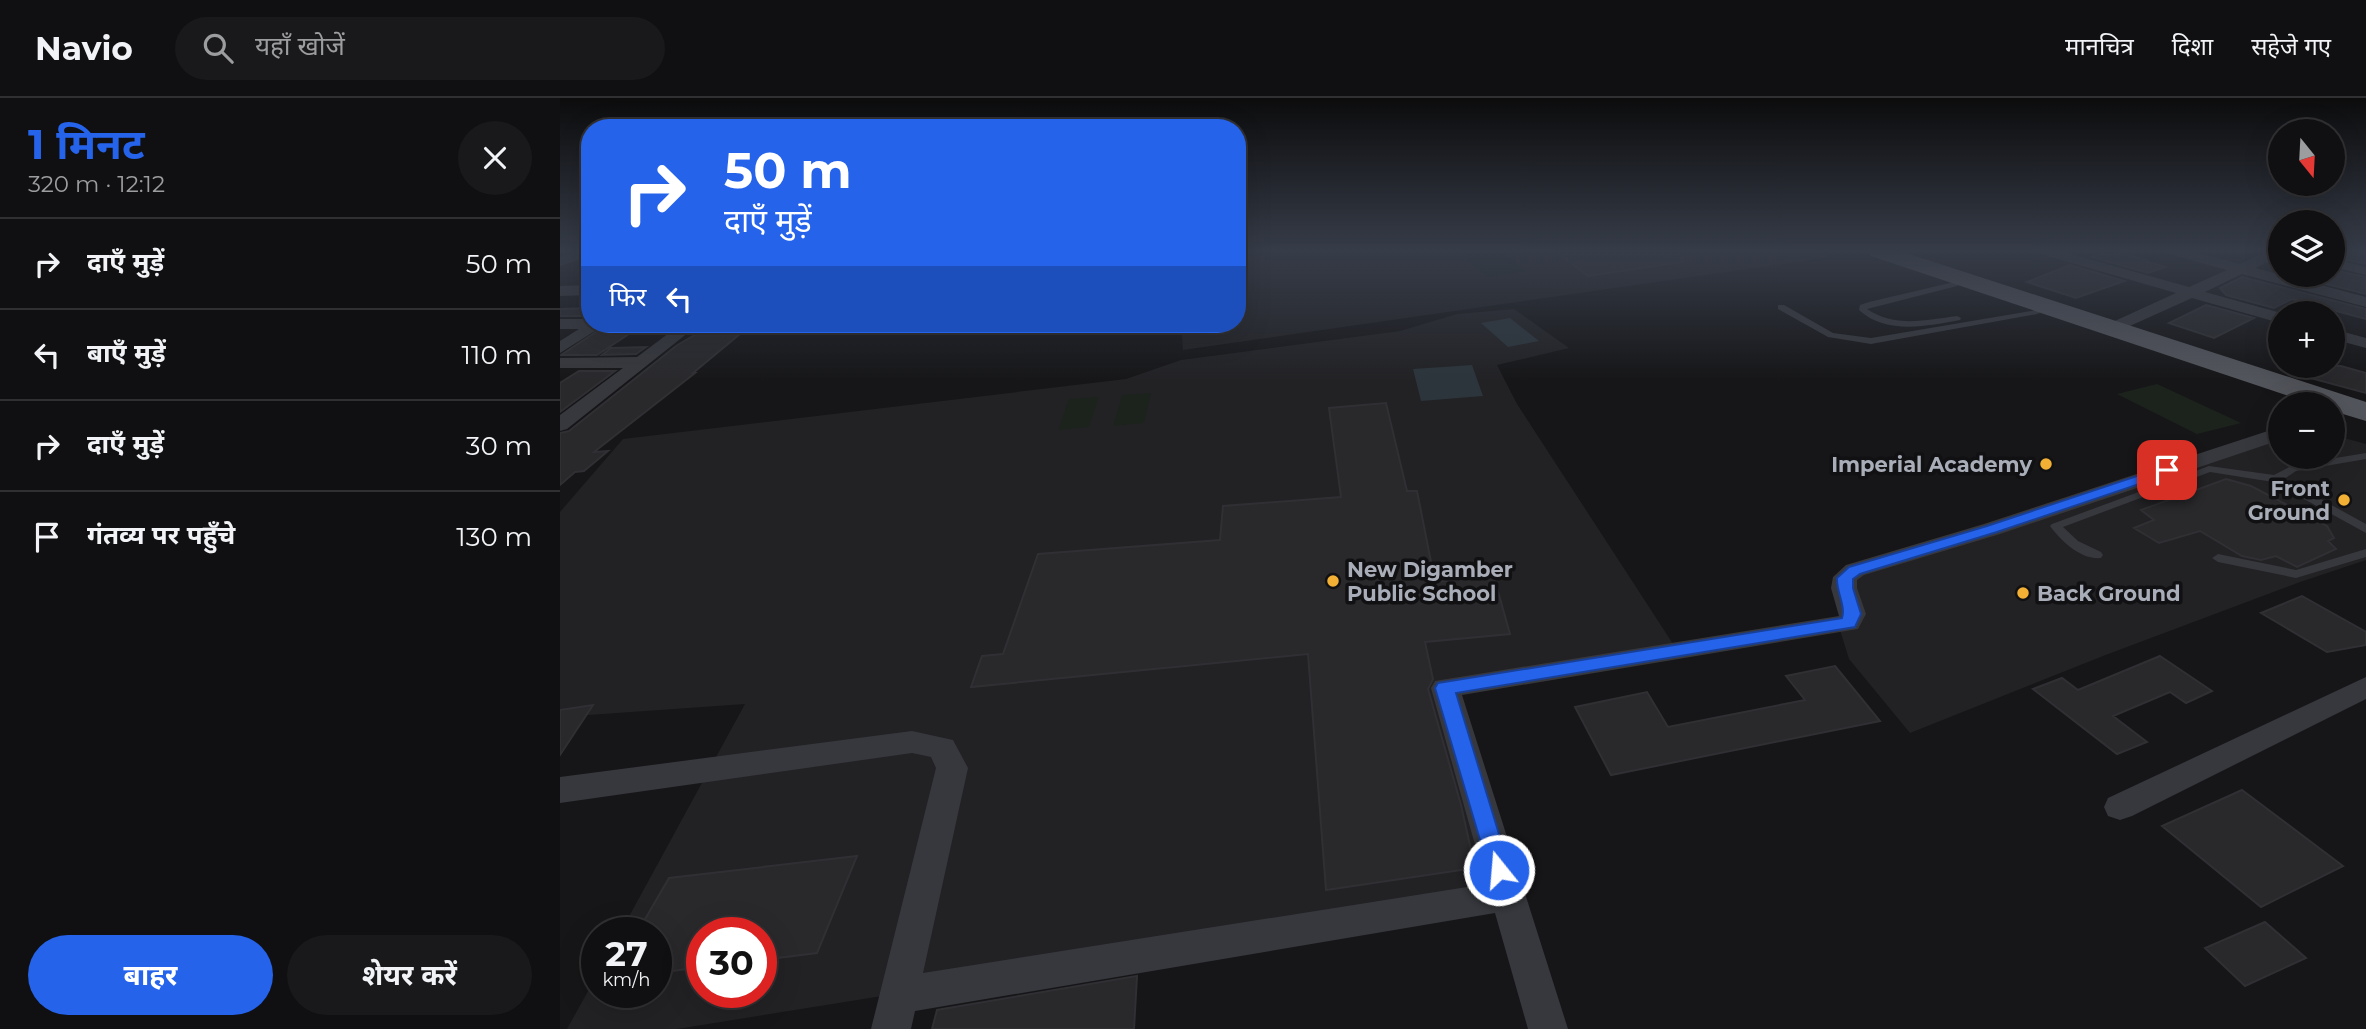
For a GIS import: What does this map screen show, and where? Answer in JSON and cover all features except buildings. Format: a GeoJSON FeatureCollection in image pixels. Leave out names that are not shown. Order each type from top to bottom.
{"type":"FeatureCollection","features":[{"type":"Feature","properties":{"kind":"main road"},"geometry":{"type":"LineString","coordinates":[[1988,294],[2104,326],[2347,415]]}},
{"type":"Feature","properties":{"kind":"main road"},"geometry":{"type":"LineString","coordinates":[[1999,294],[2271,392]]}},
{"type":"Feature","properties":{"kind":"street"},"geometry":{"type":"LineString","coordinates":[[2104,326],[2162,294]]}},
{"type":"Feature","properties":{"kind":"street"},"geometry":{"type":"LineString","coordinates":[[2104,326],[2184,294]]}},
{"type":"Feature","properties":{"kind":"street"},"geometry":{"type":"LineString","coordinates":[[2198,294],[2268,315]]}},
{"type":"Feature","properties":{"kind":"street"},"geometry":{"type":"LineString","coordinates":[[2338,294],[2366,302]]}},
{"type":"Feature","properties":{"kind":"street"},"geometry":{"type":"LineString","coordinates":[[560,324],[581,324]]}},
{"type":"Feature","properties":{"kind":"street"},"geometry":{"type":"LineString","coordinates":[[560,348],[584,333]]}},
{"type":"Feature","properties":{"kind":"street"},"geometry":{"type":"LineString","coordinates":[[560,425],[680,333]]}},
{"type":"Feature","properties":{"kind":"street"},"geometry":{"type":"LineString","coordinates":[[2345,337],[2366,343]]}},
{"type":"Feature","properties":{"kind":"street"},"geometry":{"type":"LineString","coordinates":[[560,363],[643,362]]}},
{"type":"Feature","properties":{"kind":"street"},"geometry":{"type":"LineString","coordinates":[[1548,1029],[1445,688],[1849,623],[1853,614],[1844,588],[1845,578],[1855,570],[1992,529],[2268,437]]}},
{"type":"Feature","properties":{"kind":"street"},"geometry":{"type":"LineString","coordinates":[[2120,807],[2366,687]]}},
{"type":"Feature","properties":{"kind":"street"},"geometry":{"type":"LineString","coordinates":[[560,790],[912,742],[942,748],[952,768],[895,1012],[1507,896]]}},
{"type":"Feature","properties":{"kind":"lane"},"geometry":{"type":"LineString","coordinates":[[1911,294],[1872,304],[1863,307],[1863,310],[1888,324],[1915,324],[1973,316],[1999,318]]}},
{"type":"Feature","properties":{"kind":"lane"},"geometry":{"type":"LineString","coordinates":[[1781,307],[1831,335],[1871,341],[1999,318],[2056,315]]}},
{"type":"Feature","properties":{"kind":"lane"},"geometry":{"type":"LineString","coordinates":[[2276,479],[2293,468],[2366,456]]}},
{"type":"Feature","properties":{"kind":"lane"},"geometry":{"type":"LineString","coordinates":[[2097,555],[2064,537],[2056,526],[2209,469],[2276,479],[2366,530]]}},
{"type":"Feature","properties":{"kind":"lane"},"geometry":{"type":"LineString","coordinates":[[2218,558],[2296,574],[2366,552]]}},
{"type":"Feature","properties":{"kind":"shaded area"},"geometry":{"type":"Polygon","coordinates":[[[1246,294],[1570,294],[1183,350],[1182,333],[1246,333],[1246,294]]]}},
{"type":"Feature","properties":{"kind":"shaded area"},"geometry":{"type":"Polygon","coordinates":[[[1514,309],[1569,348],[1497,365],[1517,404],[1677,650],[1445,688],[1506,896],[677,1029],[567,1029],[581,1004],[581,1008],[672,1008],[672,917],[629,917],[745,704],[560,717],[560,512],[623,439],[1126,379],[1181,360],[1400,331],[1457,314],[1514,309]]]}},
{"type":"Feature","properties":{"kind":"shaded area"},"geometry":{"type":"Polygon","coordinates":[[[1510,318],[1539,341],[1508,347],[1481,323],[1510,318]]]}},
{"type":"Feature","properties":{"kind":"shaded area"},"geometry":{"type":"Polygon","coordinates":[[[1472,365],[1483,396],[1421,401],[1413,369],[1472,365]]]}},
{"type":"Feature","properties":{"kind":"shaded area"},"geometry":{"type":"Polygon","coordinates":[[[2157,384],[2241,423],[2197,434],[2117,394],[2157,384]]]}},
{"type":"Feature","properties":{"kind":"shaded area"},"geometry":{"type":"Polygon","coordinates":[[[1151,393],[1144,423],[1113,426],[1122,395],[1151,393]]]}},
{"type":"Feature","properties":{"kind":"shaded area"},"geometry":{"type":"Polygon","coordinates":[[[1099,397],[1089,427],[1058,430],[1069,399],[1099,397]]]}},
{"type":"Feature","properties":{"kind":"shaded area"},"geometry":{"type":"Polygon","coordinates":[[[2268,437],[2268,469],[2345,469],[2345,438],[2366,444],[2366,560],[2103,656],[1910,733],[1849,659],[1840,630],[1845,577],[2268,437]]]}},
{"type":"Feature","properties":{"kind":"place","name":"Imperial Academy"},"geometry":{"type":"Point","coordinates":[2046,464]}},
{"type":"Feature","properties":{"kind":"place","name":"Front Ground"},"geometry":{"type":"Point","coordinates":[2344,500]}},
{"type":"Feature","properties":{"kind":"place","name":"New Digamber Public School"},"geometry":{"type":"Point","coordinates":[1333,581]}},
{"type":"Feature","properties":{"kind":"place","name":"Back Ground"},"geometry":{"type":"Point","coordinates":[2023,593]}},
{"type":"Feature","properties":{"kind":"route"},"geometry":{"type":"LineString","coordinates":[[1499,870],[1445,688],[1849,623],[1853,614],[1844,588],[1845,578],[1855,570],[1992,529],[2167,470]]}}]}
